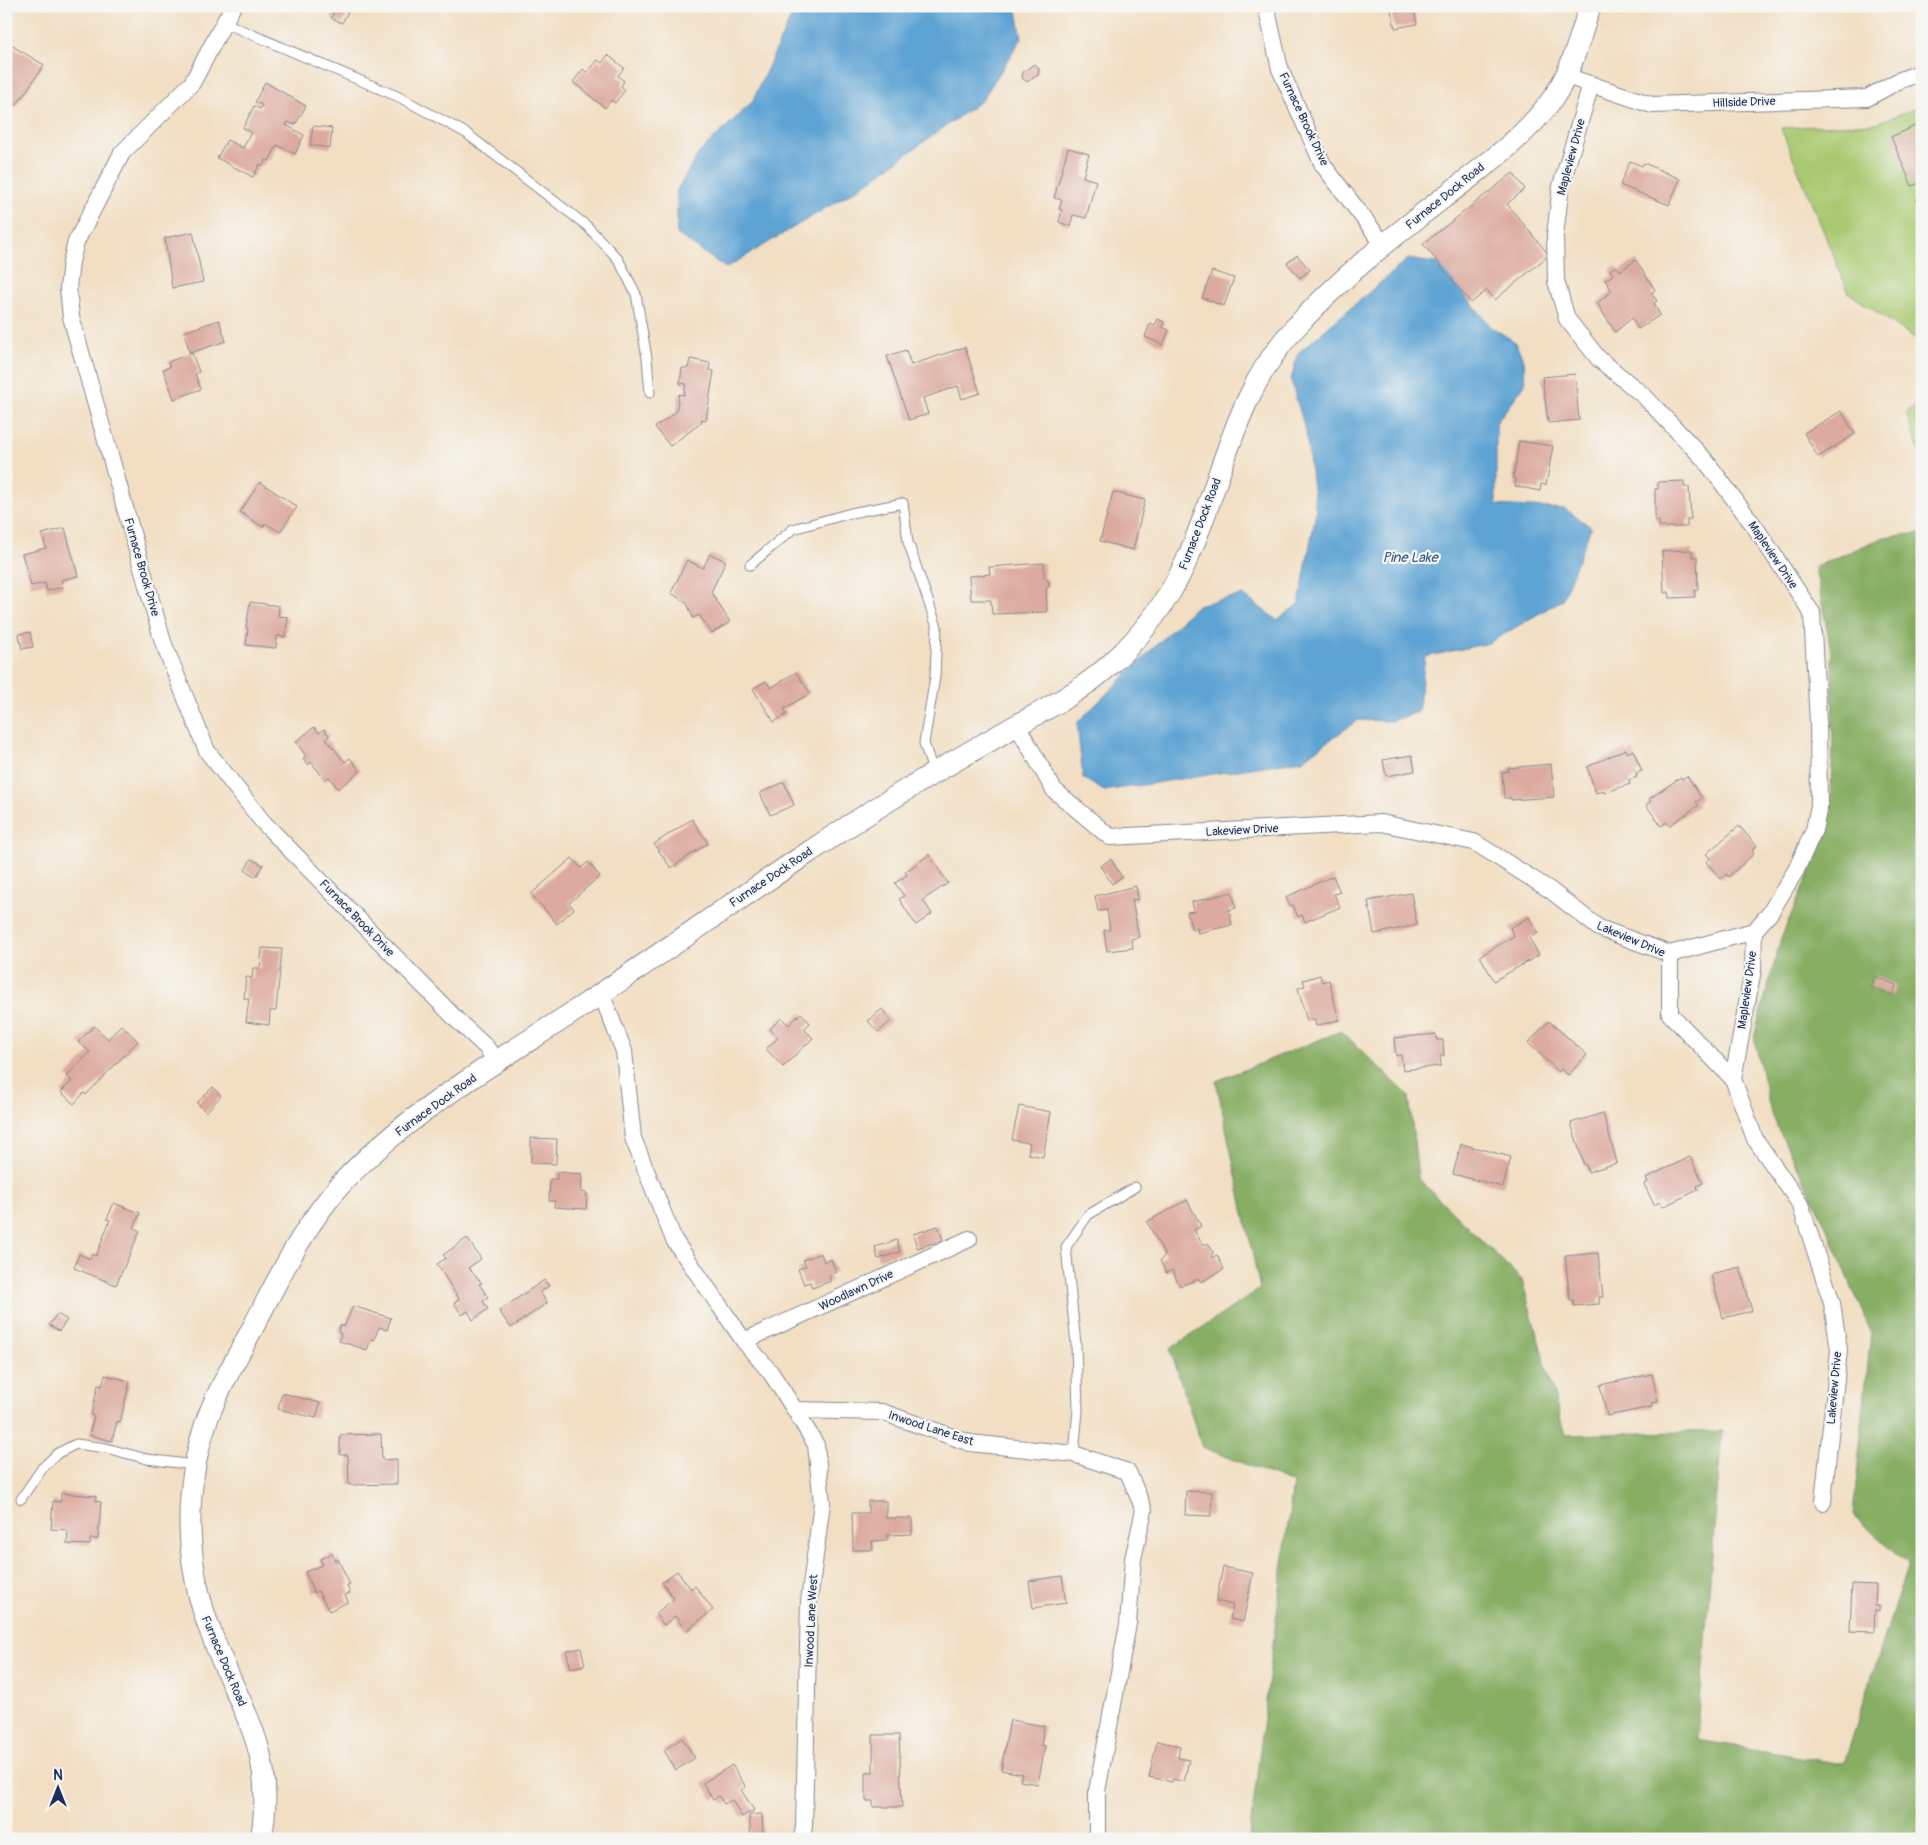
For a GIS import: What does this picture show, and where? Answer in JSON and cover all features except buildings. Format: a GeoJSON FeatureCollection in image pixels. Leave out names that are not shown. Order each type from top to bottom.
{"type":"FeatureCollection","features":[{"type":"Feature","properties":{"kind":"street","name":"Furnace Brook Drive"},"geometry":{"type":"LineString","coordinates":[[233,6],[192,82],[122,153],[76,242],[68,288],[71,316],[163,642],[207,751],[263,822],[458,1021],[486,1047],[497,1062]]}},
{"type":"Feature","properties":{"kind":"street","name":"Furnace Brook Drive"},"geometry":{"type":"LineString","coordinates":[[1266,6],[1280,69],[1323,165],[1384,245]]}},
{"type":"Feature","properties":{"kind":"street","name":"Furnace Dock Road"},"geometry":{"type":"LineString","coordinates":[[261,1839],[266,1794],[262,1757],[249,1720],[206,1622],[193,1575],[190,1519],[194,1465],[208,1418],[217,1396],[296,1247],[323,1206],[360,1164],[392,1136],[497,1062],[826,840],[934,774],[1061,701],[1114,662],[1153,618],[1178,580],[1188,559],[1239,416],[1257,378],[1292,330],[1347,276],[1521,134],[1553,99],[1566,76],[1590,6]]}},
{"type":"Feature","properties":{"kind":"street","name":"Hillside Drive"},"geometry":{"type":"LineString","coordinates":[[1566,76],[1652,105],[1867,98],[1898,81],[1922,72]]}},
{"type":"Feature","properties":{"kind":"street","name":"Mapleview Drive"},"geometry":{"type":"LineString","coordinates":[[1591,84],[1561,186],[1555,235],[1556,281],[1567,319],[1599,359],[1644,396],[1705,460],[1755,527],[1812,613],[1819,776],[1817,814],[1814,830],[1796,870],[1770,913],[1754,931],[1753,970],[1732,1079]]}},
{"type":"Feature","properties":{"kind":"street","name":"Lakeview Drive"},"geometry":{"type":"LineString","coordinates":[[1017,725],[1054,790],[1110,837],[1381,824],[1474,842],[1550,890],[1600,928],[1670,954],[1670,1014],[1732,1079],[1755,1139],[1800,1204],[1832,1303],[1839,1350],[1823,1502]]}},
{"type":"Feature","properties":{"kind":"street"},"geometry":{"type":"LineString","coordinates":[[1670,954],[1754,931]]}},
{"type":"Feature","properties":{"kind":"street"},"geometry":{"type":"LineString","coordinates":[[601,993],[624,1051],[632,1138],[670,1232],[744,1342],[771,1373],[796,1410]]}},
{"type":"Feature","properties":{"kind":"street","name":"Woodlawn Drive"},"geometry":{"type":"LineString","coordinates":[[744,1342],[969,1239]]}},
{"type":"Feature","properties":{"kind":"street","name":"Inwood Lane East"},"geometry":{"type":"LineString","coordinates":[[796,1410],[882,1412],[970,1443],[1074,1454],[1128,1472],[1144,1510],[1133,1559],[1128,1624],[1097,1791],[1097,1839]]}},
{"type":"Feature","properties":{"kind":"street","name":"Inwood Lane West"},"geometry":{"type":"LineString","coordinates":[[796,1410],[816,1445],[822,1503],[809,1601],[804,1826],[802,1839]]}},
{"type":"Feature","properties":{"kind":"lane"},"geometry":{"type":"LineString","coordinates":[[225,23],[399,97],[466,133],[587,226],[618,259],[636,294],[647,358],[650,393]]}},
{"type":"Feature","properties":{"kind":"lane"},"geometry":{"type":"LineString","coordinates":[[750,565],[793,529],[851,513],[903,502],[908,542],[937,627],[935,677],[924,743],[934,774]]}},
{"type":"Feature","properties":{"kind":"lane"},"geometry":{"type":"LineString","coordinates":[[1074,1454],[1078,1410],[1076,1344],[1066,1247],[1088,1215],[1135,1187]]}},
{"type":"Feature","properties":{"kind":"lane"},"geometry":{"type":"LineString","coordinates":[[21,1499],[42,1468],[58,1453],[76,1444],[106,1448],[147,1459],[194,1465]]}},
{"type":"Feature","properties":{"kind":"green space"},"geometry":{"type":"Polygon","coordinates":[[[1922,106],[1922,343],[1849,293],[1781,128],[1876,123],[1922,106]]]}},
{"type":"Feature","properties":{"kind":"green space"},"geometry":{"type":"Polygon","coordinates":[[[1922,400],[1922,459],[1906,413],[1922,400]]]}},
{"type":"Feature","properties":{"kind":"green space"},"geometry":{"type":"Polygon","coordinates":[[[1922,533],[1922,1839],[1249,1839],[1293,1483],[1202,1447],[1170,1349],[1260,1289],[1216,1081],[1341,1031],[1409,1096],[1418,1178],[1522,1280],[1565,1435],[1722,1431],[1697,1740],[1844,1764],[1908,1564],[1853,1515],[1871,1333],[1830,1234],[1771,1114],[1754,1037],[1781,938],[1828,831],[1833,748],[1832,656],[1815,567],[1884,537],[1922,533]]]}},
{"type":"Feature","properties":{"kind":"water"},"geometry":{"type":"Polygon","coordinates":[[[796,6],[1016,6],[1022,38],[982,100],[861,187],[726,268],[677,234],[677,190],[699,153],[752,102],[796,6]]]}},
{"type":"Feature","properties":{"kind":"water","name":"Pine Lake"},"geometry":{"type":"Polygon","coordinates":[[[1408,259],[1441,264],[1491,327],[1514,341],[1524,360],[1525,384],[1496,423],[1496,505],[1565,509],[1591,527],[1562,600],[1489,643],[1425,657],[1418,712],[1392,721],[1358,720],[1302,760],[1104,791],[1083,778],[1077,723],[1197,605],[1243,595],[1277,620],[1299,604],[1316,512],[1306,433],[1291,380],[1298,353],[1408,259]]]}}]}
